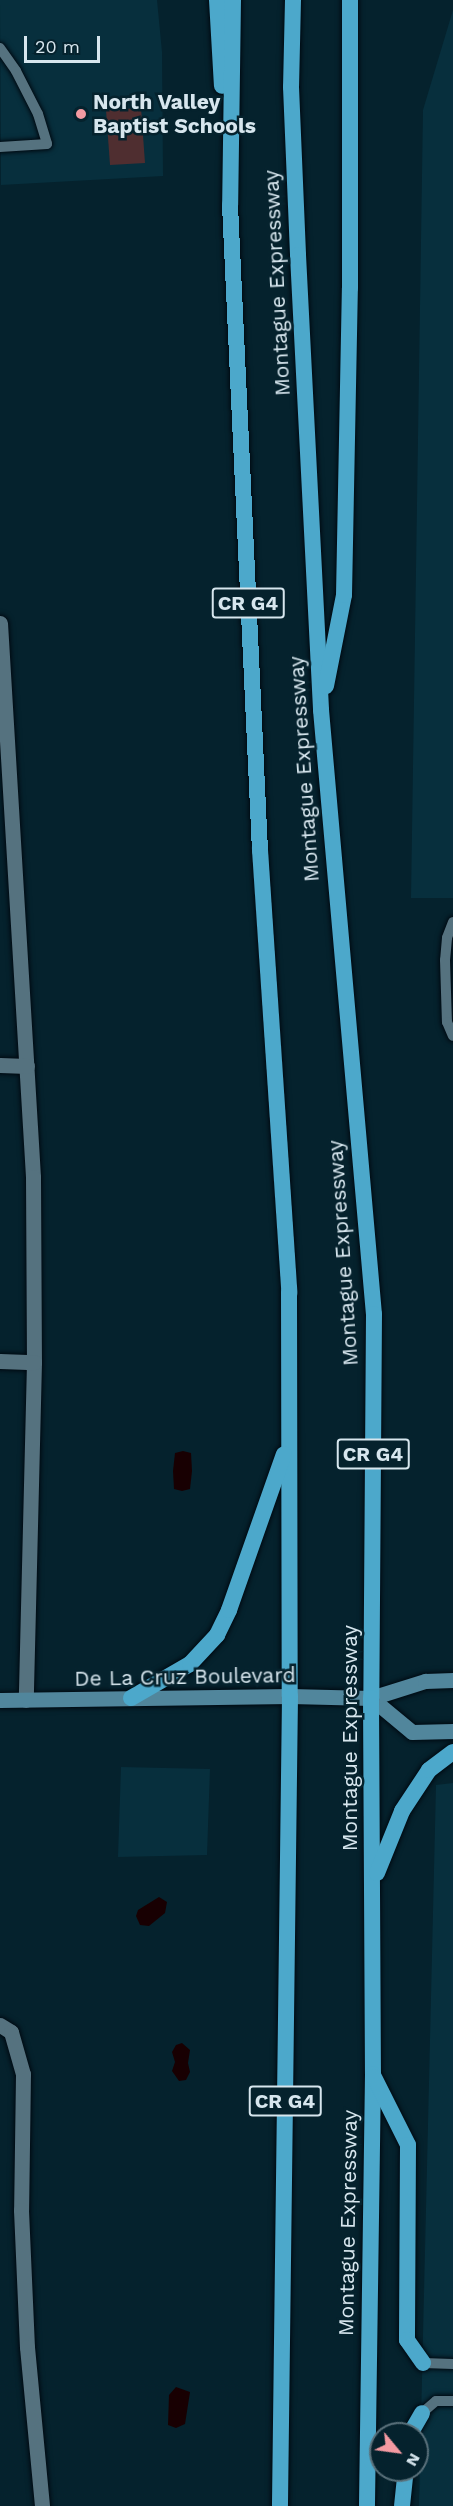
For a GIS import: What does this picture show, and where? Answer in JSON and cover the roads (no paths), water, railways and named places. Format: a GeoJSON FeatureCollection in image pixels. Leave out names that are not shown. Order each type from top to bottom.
{"type":"FeatureCollection","features":[{"type":"Feature","properties":{"kind":"highway"},"geometry":{"type":"LineString","coordinates":[[217,0],[230,206]]}},
{"type":"Feature","properties":{"kind":"highway","name":"Montague Expressway"},"geometry":{"type":"LineString","coordinates":[[233,0],[230,206],[260,850],[289,1292],[290,1696],[280,2506]]}},
{"type":"Feature","properties":{"kind":"highway","name":"Montague Expressway"},"geometry":{"type":"LineString","coordinates":[[293,0],[291,87],[321,710],[330,841],[374,1314],[371,1698],[373,2074],[367,2506]]}},
{"type":"Feature","properties":{"kind":"highway"},"geometry":{"type":"LineString","coordinates":[[321,710],[344,595],[350,288],[350,0]]}},
{"type":"Feature","properties":{"kind":"highway"},"geometry":{"type":"LineString","coordinates":[[131,1698],[190,1664],[217,1635],[230,1610],[288,1442]]}},
{"type":"Feature","properties":{"kind":"highway"},"geometry":{"type":"LineString","coordinates":[[373,1882],[402,1811],[429,1770],[453,1752]]}},
{"type":"Feature","properties":{"kind":"highway"},"geometry":{"type":"LineString","coordinates":[[373,2074],[408,2145],[407,2340],[423,2363]]}},
{"type":"Feature","properties":{"kind":"highway"},"geometry":{"type":"LineString","coordinates":[[417,2422],[422,2413]]}},
{"type":"Feature","properties":{"kind":"highway"},"geometry":{"type":"LineString","coordinates":[[402,2506],[405,2482]]}},
{"type":"Feature","properties":{"kind":"main road","name":"De La Cruz Boulevard"},"geometry":{"type":"LineString","coordinates":[[0,1700],[290,1696],[371,1698],[425,1681],[453,1680]]}},
{"type":"Feature","properties":{"kind":"main road"},"geometry":{"type":"LineString","coordinates":[[371,1698],[412,1732],[453,1731]]}},
{"type":"Feature","properties":{"kind":"street"},"geometry":{"type":"LineString","coordinates":[[0,623],[4,763],[33,1177],[34,1362],[26,1700]]}},
{"type":"Feature","properties":{"kind":"street"},"geometry":{"type":"LineString","coordinates":[[0,1065],[27,1066]]}},
{"type":"Feature","properties":{"kind":"street"},"geometry":{"type":"LineString","coordinates":[[0,1361],[34,1362]]}},
{"type":"Feature","properties":{"kind":"street"},"geometry":{"type":"LineString","coordinates":[[6,2028],[23,2074],[22,2233],[27,2347],[42,2506]]}},
{"type":"Feature","properties":{"kind":"lane"},"geometry":{"type":"LineString","coordinates":[[0,48],[16,71],[38,114],[47,144],[0,147]]}},
{"type":"Feature","properties":{"kind":"lane"},"geometry":{"type":"LineString","coordinates":[[453,922],[447,938],[445,960],[447,1022],[453,1036]]}},
{"type":"Feature","properties":{"kind":"lane"},"geometry":{"type":"LineString","coordinates":[[423,2363],[453,2364]]}},
{"type":"Feature","properties":{"kind":"lane"},"geometry":{"type":"LineString","coordinates":[[422,2413],[436,2401],[453,2401]]}},
{"type":"Feature","properties":{"kind":"place","name":"North Valley Baptist Schools"},"geometry":{"type":"Point","coordinates":[81,114]}}]}
